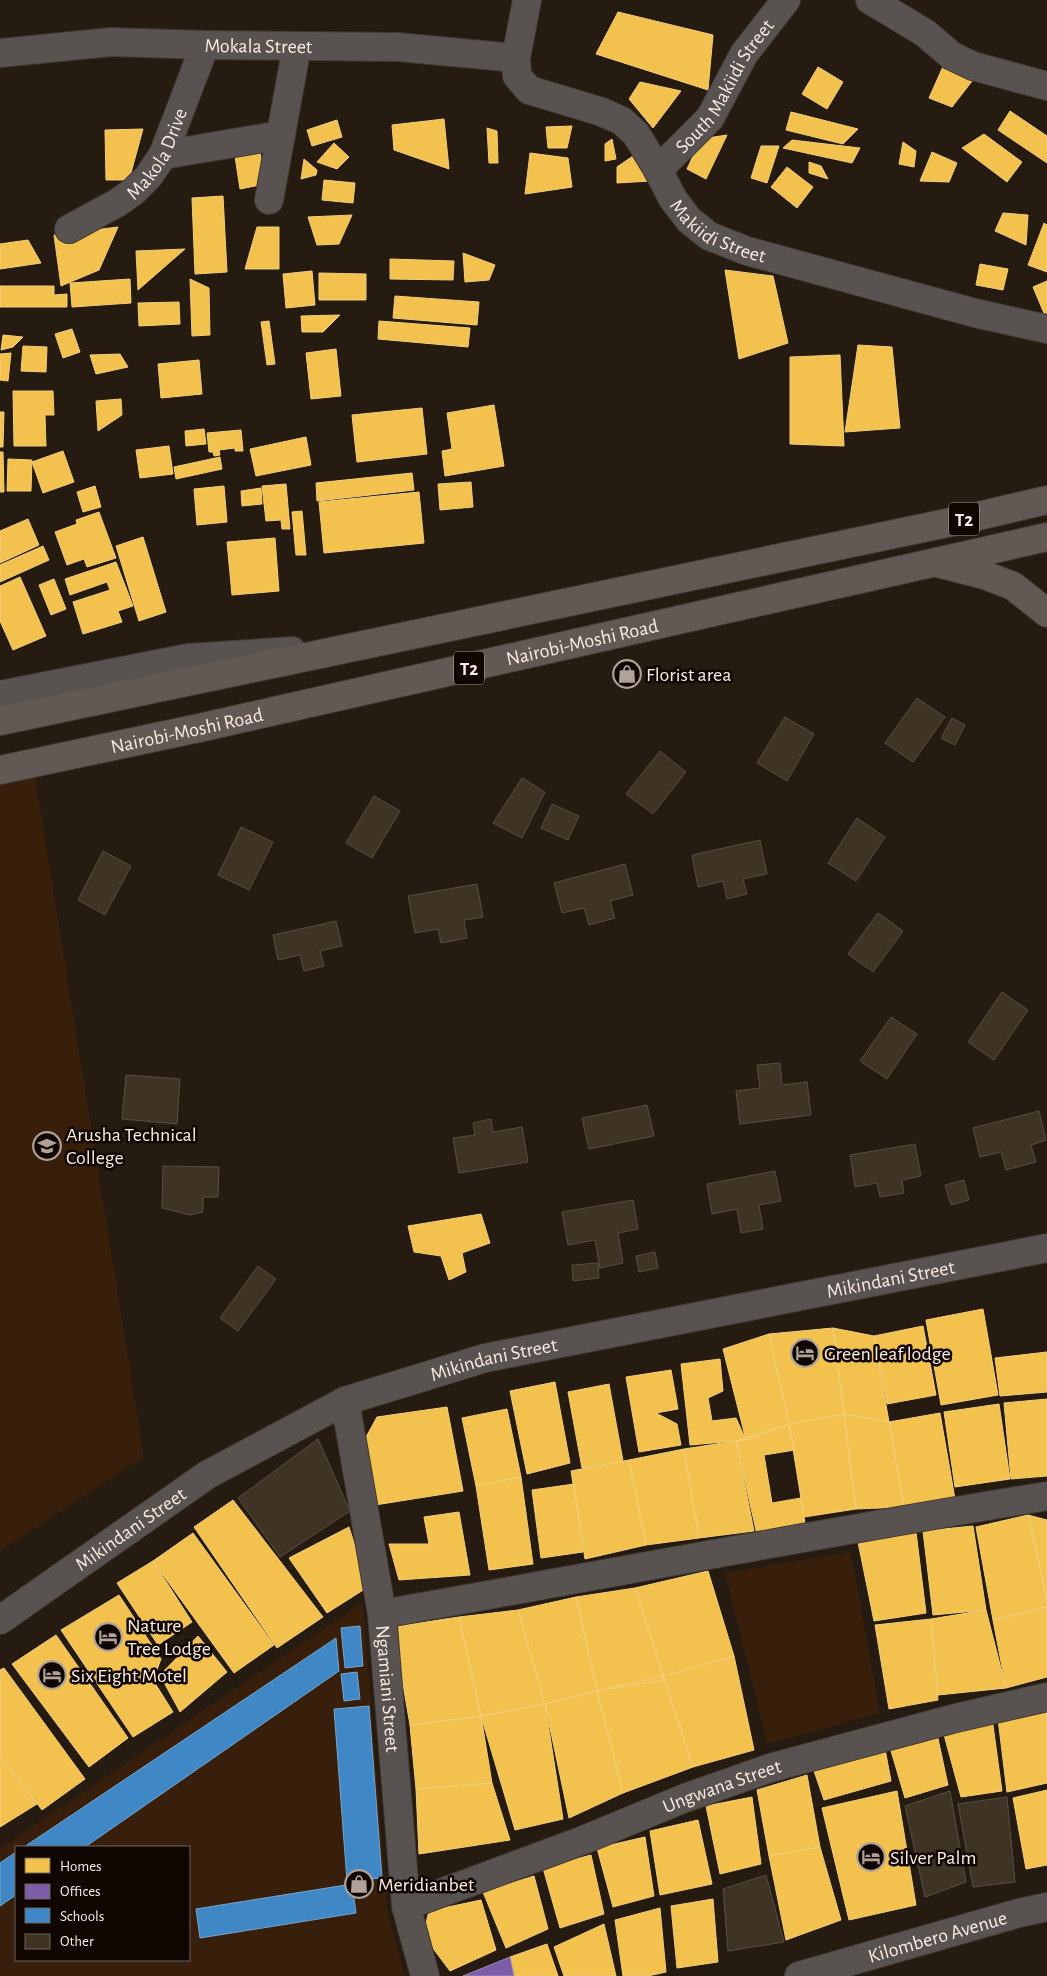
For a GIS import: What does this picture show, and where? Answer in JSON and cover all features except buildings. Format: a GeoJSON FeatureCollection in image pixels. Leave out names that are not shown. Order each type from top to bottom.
{"type":"FeatureCollection","features":[{"type":"Feature","properties":{"kind":"highway"},"geometry":{"type":"LineString","coordinates":[[1019,506],[1037,495],[1047,486]]}},
{"type":"Feature","properties":{"kind":"highway","name":"Nairobi-Moshi Road"},"geometry":{"type":"LineString","coordinates":[[0,721],[961,520],[1047,500]]}},
{"type":"Feature","properties":{"kind":"highway","name":"Nairobi-Moshi Road"},"geometry":{"type":"LineString","coordinates":[[0,770],[209,726],[1047,537]]}},
{"type":"Feature","properties":{"kind":"highway"},"geometry":{"type":"LineString","coordinates":[[938,563],[984,575],[1013,586],[1047,613]]}},
{"type":"Feature","properties":{"kind":"street","name":"Makiidi Street"},"geometry":{"type":"LineString","coordinates":[[527,0],[516,58],[517,76],[529,90],[602,112],[622,121],[636,134],[658,170],[673,200],[689,220],[709,236],[747,252],[975,313],[1047,329]]}},
{"type":"Feature","properties":{"kind":"street","name":"South Makiidi Street"},"geometry":{"type":"LineString","coordinates":[[658,170],[710,118],[744,54],[786,0]]}},
{"type":"Feature","properties":{"kind":"street"},"geometry":{"type":"LineString","coordinates":[[870,0],[919,29],[952,56],[973,66],[1047,86]]}},
{"type":"Feature","properties":{"kind":"street","name":"Mokala Street"},"geometry":{"type":"LineString","coordinates":[[0,53],[111,42],[398,47],[516,58]]}},
{"type":"Feature","properties":{"kind":"street","name":"Makola Drive"},"geometry":{"type":"LineString","coordinates":[[69,229],[117,203],[134,191],[148,177],[162,155],[205,45]]}},
{"type":"Feature","properties":{"kind":"street"},"geometry":{"type":"LineString","coordinates":[[269,200],[297,46]]}},
{"type":"Feature","properties":{"kind":"street"},"geometry":{"type":"LineString","coordinates":[[162,155],[281,135]]}},
{"type":"Feature","properties":{"kind":"street"},"geometry":{"type":"LineString","coordinates":[[0,695],[188,658],[344,648]]}},
{"type":"Feature","properties":{"kind":"street","name":"Mikindani Street"},"geometry":{"type":"LineString","coordinates":[[0,1620],[207,1475],[345,1401],[485,1358],[1047,1248]]}},
{"type":"Feature","properties":{"kind":"street","name":"Ngamiani Street"},"geometry":{"type":"LineString","coordinates":[[345,1401],[382,1614],[406,1906],[425,1976]]}},
{"type":"Feature","properties":{"kind":"street"},"geometry":{"type":"LineString","coordinates":[[382,1614],[740,1551],[907,1518],[1047,1496]]}},
{"type":"Feature","properties":{"kind":"street","name":"Ungwana Street"},"geometry":{"type":"LineString","coordinates":[[406,1906],[572,1844],[685,1798],[770,1768],[952,1719],[1047,1697]]}},
{"type":"Feature","properties":{"kind":"street","name":"Kilombero Avenue"},"geometry":{"type":"LineString","coordinates":[[799,1976],[1019,1913],[1047,1907]]}},
{"type":"Feature","properties":{"kind":"shaded area","name":"Arusha Technical College"},"geometry":{"type":"Polygon","coordinates":[[[35,776],[144,1457],[0,1551],[0,783],[35,776]]]}},
{"type":"Feature","properties":{"kind":"shaded area"},"geometry":{"type":"Polygon","coordinates":[[[851,1552],[880,1713],[767,1744],[725,1573],[851,1552]]]}},
{"type":"Feature","properties":{"kind":"shaded area"},"geometry":{"type":"Polygon","coordinates":[[[363,1602],[387,1909],[405,1976],[0,1976],[0,1849],[363,1602]]]}},
{"type":"Feature","properties":{"kind":"place","name":"Florist area"},"geometry":{"type":"Point","coordinates":[627,674]}},
{"type":"Feature","properties":{"kind":"place","name":"Arusha Technical College"},"geometry":{"type":"Point","coordinates":[47,1146]}},
{"type":"Feature","properties":{"kind":"place","name":"Green leaf lodge"},"geometry":{"type":"Point","coordinates":[805,1353]}},
{"type":"Feature","properties":{"kind":"place","name":"Nature Tree Lodge"},"geometry":{"type":"Point","coordinates":[108,1637]}},
{"type":"Feature","properties":{"kind":"place","name":"Six Eight Motel"},"geometry":{"type":"Point","coordinates":[52,1675]}},
{"type":"Feature","properties":{"kind":"place","name":"Silver Palm"},"geometry":{"type":"Point","coordinates":[871,1857]}},
{"type":"Feature","properties":{"kind":"place","name":"Meridianbet"},"geometry":{"type":"Point","coordinates":[359,1884]}}]}
